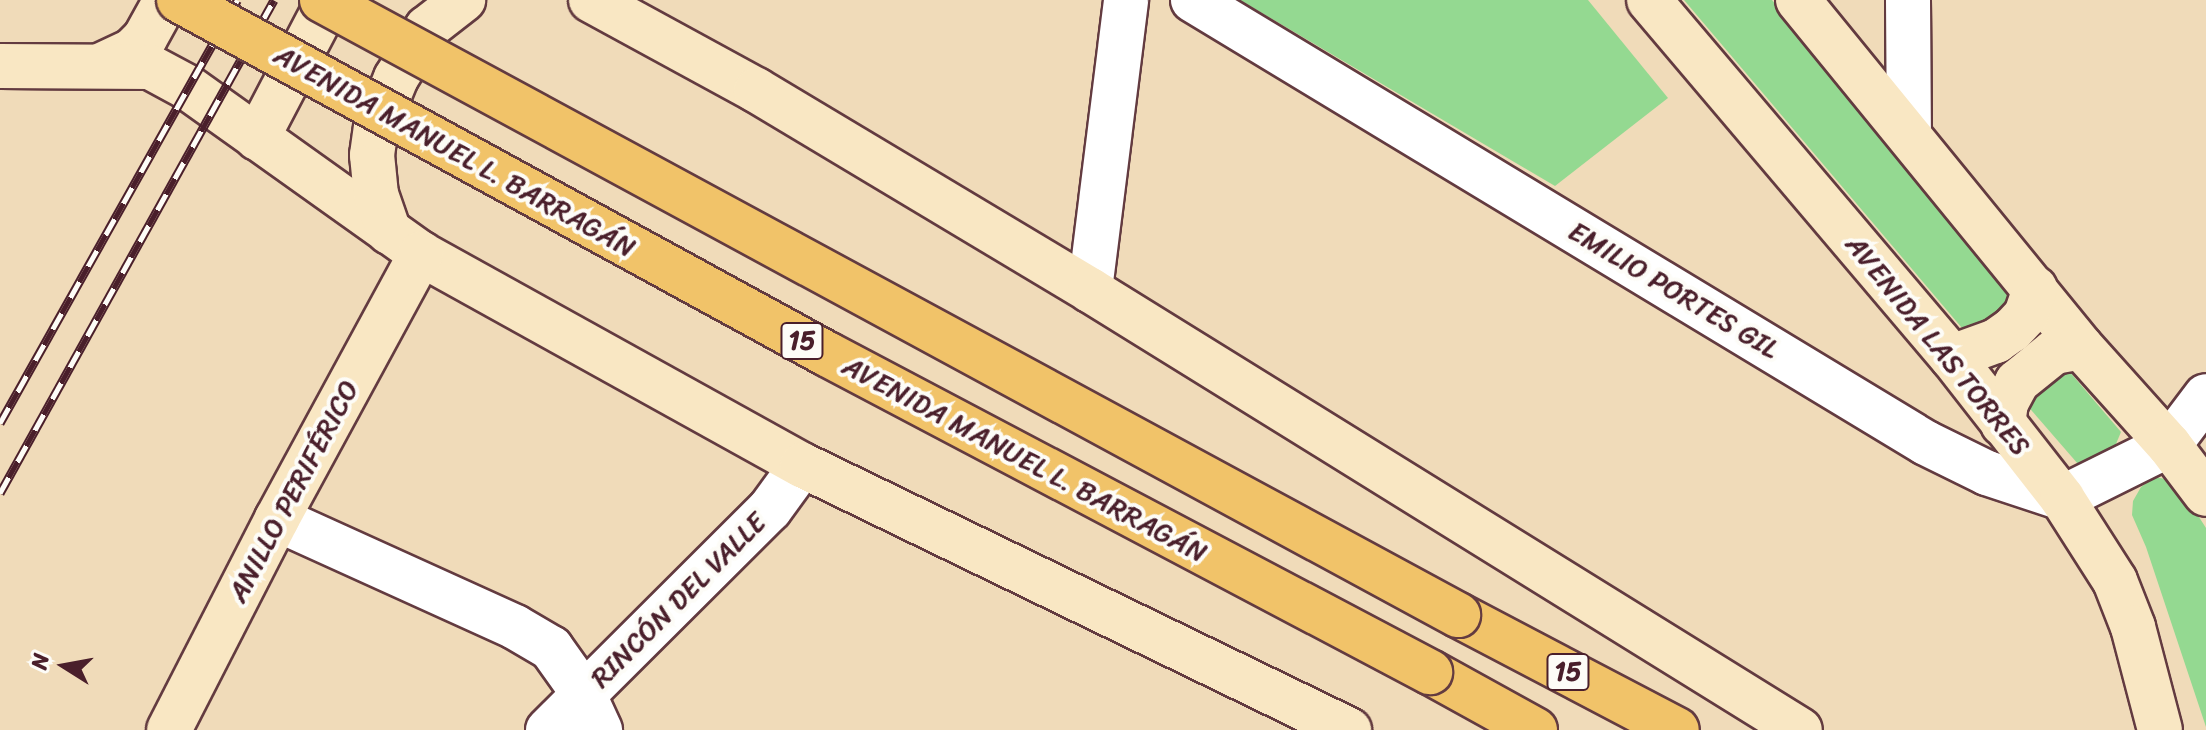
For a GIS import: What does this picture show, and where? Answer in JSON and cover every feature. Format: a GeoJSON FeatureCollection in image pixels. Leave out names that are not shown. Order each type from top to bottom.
{"type":"FeatureCollection","features":[{"type":"Feature","properties":{"kind":"highway","name":"AVENIDA MANUEL L. BARRAGÁN"},"geometry":{"type":"LineString","coordinates":[[179,0],[813,347],[1535,730]]}},
{"type":"Feature","properties":{"kind":"highway","name":"15"},"geometry":{"type":"LineString","coordinates":[[322,0],[1458,615],[1677,730]]}},
{"type":"Feature","properties":{"kind":"street"},"geometry":{"type":"LineString","coordinates":[[102,65],[132,51],[145,38],[166,0]]}},
{"type":"Feature","properties":{"kind":"street"},"geometry":{"type":"LineString","coordinates":[[150,67],[186,0]]}},
{"type":"Feature","properties":{"kind":"street"},"geometry":{"type":"LineString","coordinates":[[257,138],[329,0]]}},
{"type":"Feature","properties":{"kind":"street"},"geometry":{"type":"LineString","coordinates":[[405,243],[376,195],[372,155],[376,127],[396,78],[427,28],[463,0]]}},
{"type":"Feature","properties":{"kind":"street"},"geometry":{"type":"LineString","coordinates":[[591,0],[756,90],[1090,290],[1800,730]]}},
{"type":"Feature","properties":{"kind":"street"},"geometry":{"type":"LineString","coordinates":[[1090,290],[1126,0]]}},
{"type":"Feature","properties":{"kind":"street","name":"EMILIO PORTES GIL"},"geometry":{"type":"LineString","coordinates":[[1193,0],[1926,443],[1987,473],[2062,498]]}},
{"type":"Feature","properties":{"kind":"street","name":"AVENIDA LAS TORRES"},"geometry":{"type":"LineString","coordinates":[[1649,0],[1952,357],[2062,498],[2115,581],[2133,627],[2160,730]]}},
{"type":"Feature","properties":{"kind":"street"},"geometry":{"type":"LineString","coordinates":[[1798,0],[2081,347],[2169,445],[2206,494]]}},
{"type":"Feature","properties":{"kind":"street"},"geometry":{"type":"LineString","coordinates":[[1908,0],[1909,133]]}},
{"type":"Feature","properties":{"kind":"street"},"geometry":{"type":"LineString","coordinates":[[0,66],[46,69],[102,65],[150,67],[187,87],[405,243],[802,465],[1349,730]]}},
{"type":"Feature","properties":{"kind":"street","name":"ANILLO PERIFÉRICO"},"geometry":{"type":"LineString","coordinates":[[169,730],[277,519],[405,243]]}},
{"type":"Feature","properties":{"kind":"street"},"geometry":{"type":"LineString","coordinates":[[1952,357],[1996,341],[2012,330],[2026,315],[2035,289]]}},
{"type":"Feature","properties":{"kind":"street"},"geometry":{"type":"LineString","coordinates":[[2003,424],[2006,403],[2017,382],[2054,352],[2081,347]]}},
{"type":"Feature","properties":{"kind":"street"},"geometry":{"type":"LineString","coordinates":[[2062,498],[2169,445],[2206,396]]}},
{"type":"Feature","properties":{"kind":"street","name":"RINCÓN DEL VALLE"},"geometry":{"type":"LineString","coordinates":[[548,730],[591,712],[770,509],[802,465]]}},
{"type":"Feature","properties":{"kind":"street"},"geometry":{"type":"LineString","coordinates":[[277,519],[515,627],[551,648],[591,712]]}},
{"type":"Feature","properties":{"kind":"green space"},"geometry":{"type":"Polygon","coordinates":[[[1240,0],[1588,0],[1668,98],[1555,186],[1240,0]]]}},
{"type":"Feature","properties":{"kind":"green space"},"geometry":{"type":"Polygon","coordinates":[[[1684,0],[1772,0],[2010,282],[2009,307],[1974,332],[1962,328],[1684,0]]]}},
{"type":"Feature","properties":{"kind":"green space"},"geometry":{"type":"Polygon","coordinates":[[[2069,371],[2121,432],[2113,451],[2095,462],[2078,464],[2025,403],[2039,376],[2069,371]]]}},
{"type":"Feature","properties":{"kind":"green space"},"geometry":{"type":"Polygon","coordinates":[[[2155,477],[2176,481],[2206,528],[2206,727],[2146,547],[2132,515],[2133,501],[2141,487],[2155,477]]]}},
{"type":"Feature","properties":{"kind":"railway"},"geometry":{"type":"LineString","coordinates":[[0,423],[237,0]]}},
{"type":"Feature","properties":{"kind":"railway"},"geometry":{"type":"LineString","coordinates":[[0,493],[274,0]]}}]}
